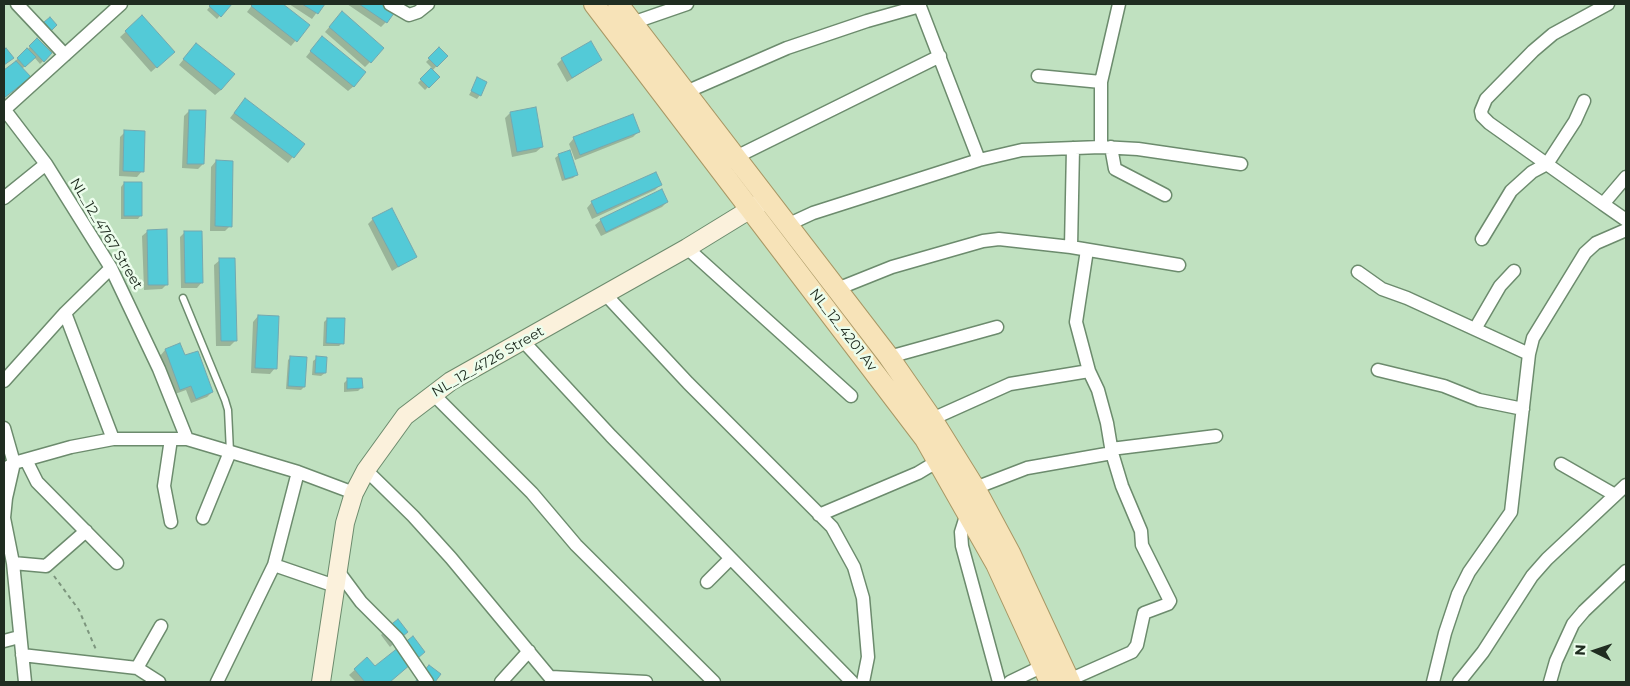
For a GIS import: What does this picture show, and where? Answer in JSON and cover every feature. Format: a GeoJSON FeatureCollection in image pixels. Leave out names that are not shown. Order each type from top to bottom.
{"type":"FeatureCollection","features":[{"type":"Feature","properties":{"kind":"main road","name":"NL_12_4201 Av"},"geometry":{"type":"LineString","coordinates":[[594,4],[925,439],[968,513],[1058,678]]}},
{"type":"Feature","properties":{"kind":"main road","name":"NL_12_4201 Av"},"geometry":{"type":"LineString","coordinates":[[618,4],[889,357],[932,419],[975,488],[1010,554],[1058,678]]}},
{"type":"Feature","properties":{"kind":"street"},"geometry":{"type":"LineString","coordinates":[[17,4],[65,55]]}},
{"type":"Feature","properties":{"kind":"street"},"geometry":{"type":"LineString","coordinates":[[4,110],[121,4]]}},
{"type":"Feature","properties":{"kind":"street"},"geometry":{"type":"LineString","coordinates":[[390,4],[409,15],[418,12],[428,4]]}},
{"type":"Feature","properties":{"kind":"street"},"geometry":{"type":"LineString","coordinates":[[632,23],[687,4]]}},
{"type":"Feature","properties":{"kind":"street"},"geometry":{"type":"LineString","coordinates":[[1119,4],[1101,82],[1106,147],[1115,169],[1166,195]]}},
{"type":"Feature","properties":{"kind":"street"},"geometry":{"type":"LineString","coordinates":[[1608,4],[1553,34],[1532,51],[1482,106],[1482,116],[1489,123],[1626,220]]}},
{"type":"Feature","properties":{"kind":"street"},"geometry":{"type":"LineString","coordinates":[[686,92],[787,48],[920,5],[979,160]]}},
{"type":"Feature","properties":{"kind":"street"},"geometry":{"type":"LineString","coordinates":[[736,157],[940,56]]}},
{"type":"Feature","properties":{"kind":"street"},"geometry":{"type":"LineString","coordinates":[[1038,76],[1101,82]]}},
{"type":"Feature","properties":{"kind":"street"},"geometry":{"type":"LineString","coordinates":[[1482,239],[1511,191],[1527,176],[1547,164],[1575,121],[1584,101]]}},
{"type":"Feature","properties":{"kind":"street","name":"NL_12_4767 Street"},"geometry":{"type":"LineString","coordinates":[[4,110],[46,164],[111,268],[159,369],[187,440]]}},
{"type":"Feature","properties":{"kind":"street"},"geometry":{"type":"LineString","coordinates":[[787,225],[814,213],[979,160],[1022,150],[1106,147],[1138,149],[1241,164]]}},
{"type":"Feature","properties":{"kind":"street"},"geometry":{"type":"LineString","coordinates":[[1071,247],[1073,148]]}},
{"type":"Feature","properties":{"kind":"street"},"geometry":{"type":"LineString","coordinates":[[4,198],[46,164]]}},
{"type":"Feature","properties":{"kind":"street"},"geometry":{"type":"LineString","coordinates":[[1602,204],[1626,177]]}},
{"type":"Feature","properties":{"kind":"street","name":"NL_12_4726 Street"},"geometry":{"type":"LineString","coordinates":[[321,682],[345,523],[354,493],[366,470],[405,416],[432,393],[687,248],[767,198]]}},
{"type":"Feature","properties":{"kind":"street"},"geometry":{"type":"LineString","coordinates":[[1433,682],[1445,633],[1458,594],[1469,572],[1511,512],[1529,354],[1533,338],[1585,252],[1596,243],[1626,230]]}},
{"type":"Feature","properties":{"kind":"street"},"geometry":{"type":"LineString","coordinates":[[836,289],[892,267],[983,241],[1014,239],[1179,265]]}},
{"type":"Feature","properties":{"kind":"street"},"geometry":{"type":"LineString","coordinates":[[687,248],[756,313],[851,396]]}},
{"type":"Feature","properties":{"kind":"street"},"geometry":{"type":"LineString","coordinates":[[1010,682],[1058,678],[1132,652],[1137,646],[1144,613],[1168,604],[1170,601],[1142,546],[1141,531],[1122,486],[1111,451],[1103,406],[1089,371],[1076,322],[1087,250]]}},
{"type":"Feature","properties":{"kind":"street"},"geometry":{"type":"LineString","coordinates":[[4,381],[65,313],[111,268]]}},
{"type":"Feature","properties":{"kind":"street"},"geometry":{"type":"LineString","coordinates":[[1475,329],[1500,286],[1514,271]]}},
{"type":"Feature","properties":{"kind":"street"},"geometry":{"type":"LineString","coordinates":[[1358,272],[1382,289],[1529,354]]}},
{"type":"Feature","properties":{"kind":"street"},"geometry":{"type":"LineString","coordinates":[[605,294],[688,383],[832,527],[854,567],[863,598],[868,657],[863,682]]}},
{"type":"Feature","properties":{"kind":"street"},"geometry":{"type":"LineString","coordinates":[[65,313],[113,439]]}},
{"type":"Feature","properties":{"kind":"street"},"geometry":{"type":"LineString","coordinates":[[889,357],[997,327]]}},
{"type":"Feature","properties":{"kind":"street"},"geometry":{"type":"LineString","coordinates":[[524,341],[611,436],[852,682]]}},
{"type":"Feature","properties":{"kind":"street"},"geometry":{"type":"LineString","coordinates":[[1378,370],[1444,386],[1479,400],[1523,409]]}},
{"type":"Feature","properties":{"kind":"street"},"geometry":{"type":"LineString","coordinates":[[932,419],[1010,384],[1089,371]]}},
{"type":"Feature","properties":{"kind":"street"},"geometry":{"type":"LineString","coordinates":[[432,393],[532,493],[576,545],[714,682]]}},
{"type":"Feature","properties":{"kind":"street"},"geometry":{"type":"LineString","coordinates":[[4,428],[15,464],[6,498],[4,518],[13,563],[25,682]]}},
{"type":"Feature","properties":{"kind":"street"},"geometry":{"type":"LineString","coordinates":[[975,488],[1027,468],[1111,451],[1216,436]]}},
{"type":"Feature","properties":{"kind":"street"},"geometry":{"type":"LineString","coordinates":[[171,438],[164,486],[171,522]]}},
{"type":"Feature","properties":{"kind":"street"},"geometry":{"type":"LineString","coordinates":[[15,464],[71,447],[113,439],[171,438],[187,440],[298,472],[354,493]]}},
{"type":"Feature","properties":{"kind":"street"},"geometry":{"type":"LineString","coordinates":[[203,518],[230,452]]}},
{"type":"Feature","properties":{"kind":"street"},"geometry":{"type":"LineString","coordinates":[[819,516],[918,473],[938,461]]}},
{"type":"Feature","properties":{"kind":"street"},"geometry":{"type":"LineString","coordinates":[[15,464],[37,482],[116,563]]}},
{"type":"Feature","properties":{"kind":"street"},"geometry":{"type":"LineString","coordinates":[[1561,464],[1615,495]]}},
{"type":"Feature","properties":{"kind":"street"},"geometry":{"type":"LineString","coordinates":[[366,470],[413,516],[451,558],[553,679],[646,682]]}},
{"type":"Feature","properties":{"kind":"street"},"geometry":{"type":"LineString","coordinates":[[217,682],[274,565],[298,472]]}},
{"type":"Feature","properties":{"kind":"street"},"geometry":{"type":"LineString","coordinates":[[1459,682],[1483,652],[1532,576],[1547,559],[1626,485]]}},
{"type":"Feature","properties":{"kind":"street"},"geometry":{"type":"LineString","coordinates":[[968,513],[960,532],[962,546],[999,682]]}},
{"type":"Feature","properties":{"kind":"street"},"geometry":{"type":"LineString","coordinates":[[13,563],[46,566],[86,531]]}},
{"type":"Feature","properties":{"kind":"street"},"geometry":{"type":"LineString","coordinates":[[707,582],[730,559]]}},
{"type":"Feature","properties":{"kind":"street"},"geometry":{"type":"LineString","coordinates":[[274,565],[336,579],[397,638],[427,682]]}},
{"type":"Feature","properties":{"kind":"street"},"geometry":{"type":"LineString","coordinates":[[1550,682],[1556,661],[1573,624],[1590,605],[1626,572]]}},
{"type":"Feature","properties":{"kind":"street"},"geometry":{"type":"LineString","coordinates":[[137,668],[162,626]]}},
{"type":"Feature","properties":{"kind":"street"},"geometry":{"type":"LineString","coordinates":[[4,641],[19,637]]}},
{"type":"Feature","properties":{"kind":"street"},"geometry":{"type":"LineString","coordinates":[[500,682],[529,651]]}},
{"type":"Feature","properties":{"kind":"street"},"geometry":{"type":"LineString","coordinates":[[22,655],[137,668],[160,682]]}},
{"type":"Feature","properties":{"kind":"lane"},"geometry":{"type":"LineString","coordinates":[[183,298],[225,400],[230,452]]}},
{"type":"Feature","properties":{"kind":"path"},"geometry":{"type":"LineString","coordinates":[[46,566],[65,588],[79,610],[102,664]]}},
{"type":"Feature","properties":{"kind":"building"},"geometry":{"type":"Polygon","coordinates":[[[211,4],[232,4],[221,17],[209,6],[211,4]]]}},
{"type":"Feature","properties":{"kind":"building"},"geometry":{"type":"Polygon","coordinates":[[[253,4],[283,4],[310,25],[297,42],[251,6],[253,4]]]}},
{"type":"Feature","properties":{"kind":"building"},"geometry":{"type":"Polygon","coordinates":[[[302,4],[325,4],[318,14],[302,4]]]}},
{"type":"Feature","properties":{"kind":"building"},"geometry":{"type":"Polygon","coordinates":[[[359,4],[389,4],[397,9],[387,23],[359,4]]]}},
{"type":"Feature","properties":{"kind":"building"},"geometry":{"type":"Polygon","coordinates":[[[342,11],[384,48],[371,63],[329,27],[342,11]]]}},
{"type":"Feature","properties":{"kind":"building"},"geometry":{"type":"Polygon","coordinates":[[[142,15],[175,52],[157,68],[125,31],[142,15]]]}},
{"type":"Feature","properties":{"kind":"building"},"geometry":{"type":"Polygon","coordinates":[[[50,17],[57,25],[51,31],[44,22],[50,17]]]}},
{"type":"Feature","properties":{"kind":"building"},"geometry":{"type":"Polygon","coordinates":[[[322,36],[366,72],[354,87],[310,51],[322,36]]]}},
{"type":"Feature","properties":{"kind":"building"},"geometry":{"type":"Polygon","coordinates":[[[37,38],[52,53],[44,62],[29,46],[37,38]]]}},
{"type":"Feature","properties":{"kind":"building"},"geometry":{"type":"Polygon","coordinates":[[[591,41],[602,60],[572,78],[561,58],[591,41]]]}},
{"type":"Feature","properties":{"kind":"building"},"geometry":{"type":"Polygon","coordinates":[[[196,43],[235,74],[221,90],[183,59],[196,43]]]}},
{"type":"Feature","properties":{"kind":"building"},"geometry":{"type":"Polygon","coordinates":[[[439,47],[448,56],[437,67],[428,58],[439,47]]]}},
{"type":"Feature","properties":{"kind":"building"},"geometry":{"type":"Polygon","coordinates":[[[6,48],[14,58],[4,65],[4,50],[6,48]]]}},
{"type":"Feature","properties":{"kind":"building"},"geometry":{"type":"Polygon","coordinates":[[[27,48],[36,57],[25,67],[17,58],[27,48]]]}},
{"type":"Feature","properties":{"kind":"building"},"geometry":{"type":"Polygon","coordinates":[[[16,61],[31,77],[4,98],[4,70],[16,61]]]}},
{"type":"Feature","properties":{"kind":"building"},"geometry":{"type":"Polygon","coordinates":[[[431,68],[440,77],[429,88],[420,79],[431,68]]]}},
{"type":"Feature","properties":{"kind":"building"},"geometry":{"type":"Polygon","coordinates":[[[477,77],[487,82],[481,96],[471,91],[477,77]]]}},
{"type":"Feature","properties":{"kind":"building"},"geometry":{"type":"Polygon","coordinates":[[[245,98],[305,144],[294,158],[234,113],[245,98]]]}},
{"type":"Feature","properties":{"kind":"building"},"geometry":{"type":"Polygon","coordinates":[[[536,107],[543,147],[517,152],[510,112],[536,107]]]}},
{"type":"Feature","properties":{"kind":"building"},"geometry":{"type":"Polygon","coordinates":[[[189,110],[206,110],[204,164],[187,164],[189,110]]]}},
{"type":"Feature","properties":{"kind":"building"},"geometry":{"type":"Polygon","coordinates":[[[633,114],[640,132],[580,155],[573,137],[633,114]]]}},
{"type":"Feature","properties":{"kind":"building"},"geometry":{"type":"Polygon","coordinates":[[[124,130],[145,131],[144,172],[123,171],[124,130]]]}},
{"type":"Feature","properties":{"kind":"building"},"geometry":{"type":"Polygon","coordinates":[[[570,150],[578,175],[565,179],[558,154],[570,150]]]}},
{"type":"Feature","properties":{"kind":"building"},"geometry":{"type":"Polygon","coordinates":[[[216,160],[233,161],[232,227],[215,226],[216,160]]]}},
{"type":"Feature","properties":{"kind":"building"},"geometry":{"type":"Polygon","coordinates":[[[656,172],[662,185],[597,214],[591,201],[656,172]]]}},
{"type":"Feature","properties":{"kind":"building"},"geometry":{"type":"Polygon","coordinates":[[[124,182],[142,182],[142,216],[124,216],[124,182]]]}},
{"type":"Feature","properties":{"kind":"building"},"geometry":{"type":"Polygon","coordinates":[[[662,189],[668,202],[606,232],[600,219],[662,189]]]}},
{"type":"Feature","properties":{"kind":"building"},"geometry":{"type":"Polygon","coordinates":[[[392,208],[417,257],[398,267],[372,218],[392,208]]]}},
{"type":"Feature","properties":{"kind":"building"},"geometry":{"type":"Polygon","coordinates":[[[167,229],[168,285],[148,285],[147,230],[167,229]]]}},
{"type":"Feature","properties":{"kind":"building"},"geometry":{"type":"Polygon","coordinates":[[[184,231],[202,231],[203,283],[185,283],[184,231]]]}},
{"type":"Feature","properties":{"kind":"building"},"geometry":{"type":"Polygon","coordinates":[[[219,258],[235,258],[237,341],[221,341],[219,258]]]}},
{"type":"Feature","properties":{"kind":"building"},"geometry":{"type":"Polygon","coordinates":[[[258,315],[279,316],[277,369],[255,368],[258,315]]]}},
{"type":"Feature","properties":{"kind":"building"},"geometry":{"type":"Polygon","coordinates":[[[327,318],[345,318],[344,344],[326,343],[327,318]]]}},
{"type":"Feature","properties":{"kind":"building"},"geometry":{"type":"Polygon","coordinates":[[[180,343],[185,355],[198,351],[213,392],[196,399],[191,386],[180,390],[165,349],[180,343]]]}},
{"type":"Feature","properties":{"kind":"building"},"geometry":{"type":"Polygon","coordinates":[[[290,356],[307,357],[305,387],[288,386],[290,356]]]}},
{"type":"Feature","properties":{"kind":"building"},"geometry":{"type":"Polygon","coordinates":[[[316,356],[327,357],[326,373],[315,373],[316,356]]]}},
{"type":"Feature","properties":{"kind":"building"},"geometry":{"type":"Polygon","coordinates":[[[347,378],[362,378],[363,388],[347,389],[347,378]]]}},
{"type":"Feature","properties":{"kind":"building"},"geometry":{"type":"Polygon","coordinates":[[[398,619],[408,632],[393,644],[383,631],[398,619]]]}},
{"type":"Feature","properties":{"kind":"building"},"geometry":{"type":"Polygon","coordinates":[[[413,636],[425,652],[390,682],[365,682],[354,669],[367,657],[375,666],[413,636]]]}},
{"type":"Feature","properties":{"kind":"building"},"geometry":{"type":"Polygon","coordinates":[[[429,665],[441,674],[435,682],[415,682],[429,665]]]}}]}
